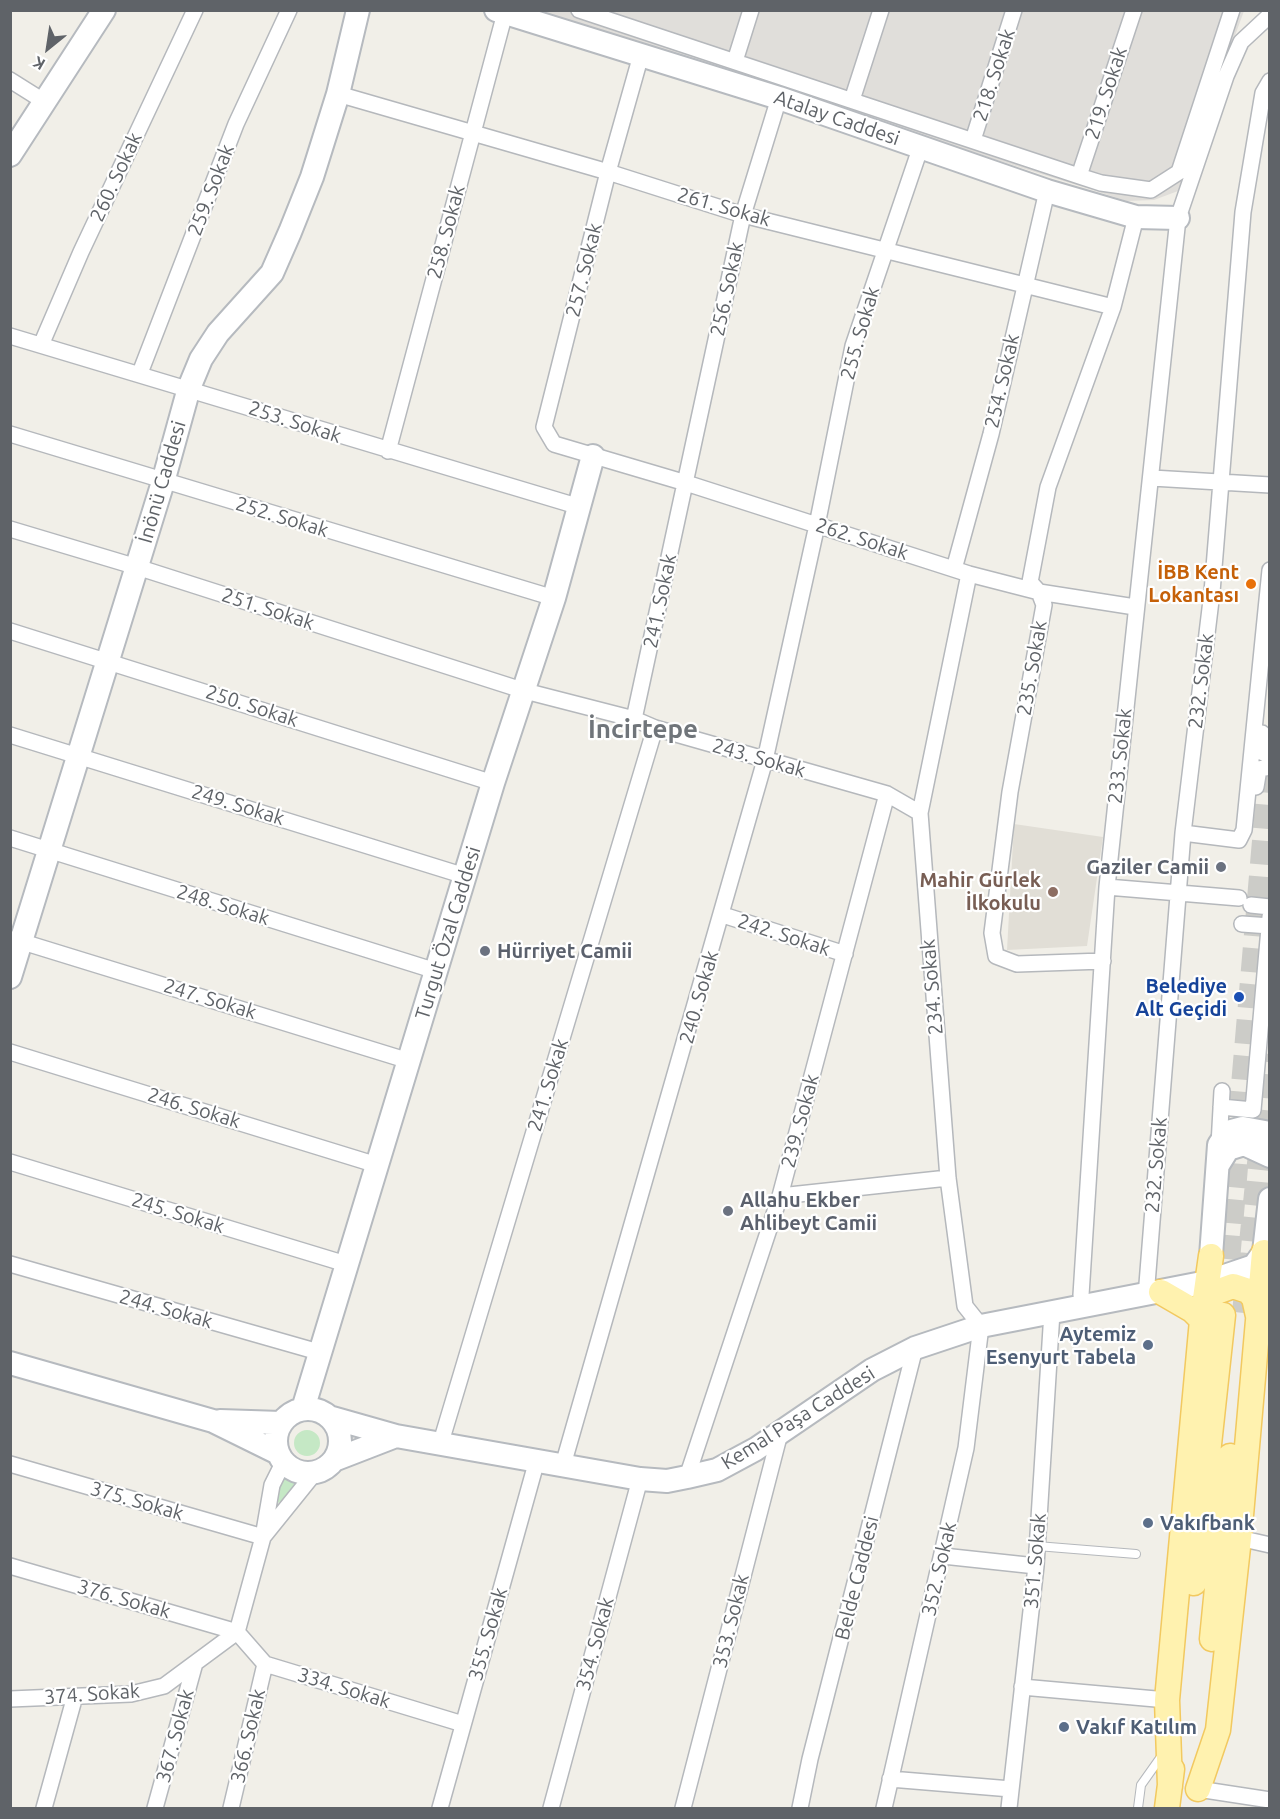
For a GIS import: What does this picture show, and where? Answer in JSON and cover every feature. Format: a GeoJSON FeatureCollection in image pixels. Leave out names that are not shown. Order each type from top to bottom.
{"type":"FeatureCollection","features":[{"type":"Feature","properties":{"kind":"main road"},"geometry":{"type":"LineString","coordinates":[[1169,1797],[1167,1700],[1232,1316],[1264,1252]]}},
{"type":"Feature","properties":{"kind":"main road"},"geometry":{"type":"LineString","coordinates":[[1197,1799],[1218,1730],[1239,1538],[1232,1316],[1207,1282],[1211,1256]]}},
{"type":"Feature","properties":{"kind":"main road"},"geometry":{"type":"LineString","coordinates":[[1154,1288],[1192,1310],[1232,1316]]}},
{"type":"Feature","properties":{"kind":"main road"},"geometry":{"type":"LineString","coordinates":[[1169,1797],[1232,1316]]}},
{"type":"Feature","properties":{"kind":"main road"},"geometry":{"type":"LineString","coordinates":[[1197,1799],[1232,1316]]}},
{"type":"Feature","properties":{"kind":"street"},"geometry":{"type":"LineString","coordinates":[[10,155],[104,10]]}},
{"type":"Feature","properties":{"kind":"street","name":"260. Sokak"},"geometry":{"type":"LineString","coordinates":[[41,345],[81,252],[195,10]]}},
{"type":"Feature","properties":{"kind":"street","name":"259. Sokak"},"geometry":{"type":"LineString","coordinates":[[140,373],[236,124],[289,10]]}},
{"type":"Feature","properties":{"kind":"street","name":"İnönü Caddesi"},"geometry":{"type":"LineString","coordinates":[[10,977],[16,940],[49,850],[79,755],[164,482],[189,388],[201,359],[218,333],[272,273],[312,177],[338,94],[358,10]]}},
{"type":"Feature","properties":{"kind":"street"},"geometry":{"type":"LineString","coordinates":[[579,10],[620,17],[735,61],[1101,183],[1151,190],[1179,172],[1232,10]]}},
{"type":"Feature","properties":{"kind":"street"},"geometry":{"type":"LineString","coordinates":[[735,61],[751,10]]}},
{"type":"Feature","properties":{"kind":"street"},"geometry":{"type":"LineString","coordinates":[[852,100],[881,10]]}},
{"type":"Feature","properties":{"kind":"street","name":"218. Sokak"},"geometry":{"type":"LineString","coordinates":[[973,140],[1014,10]]}},
{"type":"Feature","properties":{"kind":"street","name":"219. Sokak"},"geometry":{"type":"LineString","coordinates":[[1079,176],[1134,10]]}},
{"type":"Feature","properties":{"kind":"street","name":"Atalay Caddesi"},"geometry":{"type":"LineString","coordinates":[[501,12],[778,98],[1047,191],[1136,217],[1178,219]]}},
{"type":"Feature","properties":{"kind":"street","name":"258. Sokak"},"geometry":{"type":"LineString","coordinates":[[388,451],[472,133],[501,12]]}},
{"type":"Feature","properties":{"kind":"street","name":"233. Sokak"},"geometry":{"type":"LineString","coordinates":[[1081,1295],[1107,886],[1178,219],[1226,76],[1241,42],[1269,15]]}},
{"type":"Feature","properties":{"kind":"street","name":"257. Sokak"},"geometry":{"type":"LineString","coordinates":[[593,456],[554,444],[544,427],[641,55]]}},
{"type":"Feature","properties":{"kind":"street"},"geometry":{"type":"LineString","coordinates":[[10,80],[45,102]]}},
{"type":"Feature","properties":{"kind":"street","name":"232. Sokak"},"geometry":{"type":"LineString","coordinates":[[1154,1288],[1183,833],[1212,592],[1244,212],[1263,93],[1269,81]]}},
{"type":"Feature","properties":{"kind":"street","name":"261. Sokak"},"geometry":{"type":"LineString","coordinates":[[338,94],[609,172],[743,215],[886,249],[1023,287],[1113,308]]}},
{"type":"Feature","properties":{"kind":"street","name":"256. Sokak"},"geometry":{"type":"LineString","coordinates":[[687,483],[743,215],[778,98]]}},
{"type":"Feature","properties":{"kind":"street","name":"255. Sokak"},"geometry":{"type":"LineString","coordinates":[[817,525],[853,345],[921,146]]}},
{"type":"Feature","properties":{"kind":"street","name":"254. Sokak"},"geometry":{"type":"LineString","coordinates":[[954,569],[991,434],[1023,287],[1047,191]]}},
{"type":"Feature","properties":{"kind":"street","name":"235. Sokak"},"geometry":{"type":"LineString","coordinates":[[1103,961],[1017,964],[996,956],[992,933],[1010,792],[1044,605],[1039,592],[1030,582],[1048,487],[1113,308],[1136,217]]}},
{"type":"Feature","properties":{"kind":"street","name":"253. Sokak"},"geometry":{"type":"LineString","coordinates":[[10,336],[140,373],[388,451],[580,507]]}},
{"type":"Feature","properties":{"kind":"street","name":"252. Sokak"},"geometry":{"type":"LineString","coordinates":[[10,434],[554,598]]}},
{"type":"Feature","properties":{"kind":"street","name":"262. Sokak"},"geometry":{"type":"LineString","coordinates":[[593,456],[687,483],[969,574],[1039,592],[1135,607]]}},
{"type":"Feature","properties":{"kind":"street","name":"Turgut Özal Caddesi"},"geometry":{"type":"LineString","coordinates":[[303,1409],[322,1353],[346,1264],[493,783],[554,598],[593,456]]}},
{"type":"Feature","properties":{"kind":"street"},"geometry":{"type":"LineString","coordinates":[[1152,478],[1221,484],[1269,485]]}},
{"type":"Feature","properties":{"kind":"street","name":"241. Sokak"},"geometry":{"type":"LineString","coordinates":[[634,719],[687,483]]}},
{"type":"Feature","properties":{"kind":"street","name":"240. Sokak"},"geometry":{"type":"LineString","coordinates":[[563,1465],[723,915],[765,760],[817,525]]}},
{"type":"Feature","properties":{"kind":"street","name":"251. Sokak"},"geometry":{"type":"LineString","coordinates":[[10,529],[137,567],[525,691]]}},
{"type":"Feature","properties":{"kind":"street"},"geometry":{"type":"LineString","coordinates":[[1239,840],[1244,830],[1269,570]]}},
{"type":"Feature","properties":{"kind":"street","name":"234. Sokak"},"geometry":{"type":"LineString","coordinates":[[969,574],[920,813],[948,1178],[965,1306],[981,1326]]}},
{"type":"Feature","properties":{"kind":"street","name":"250. Sokak"},"geometry":{"type":"LineString","coordinates":[[10,631],[493,783]]}},
{"type":"Feature","properties":{"kind":"street"},"geometry":{"type":"LineString","coordinates":[[1263,650],[1267,662],[1261,752],[1269,756]]}},
{"type":"Feature","properties":{"kind":"street","name":"243. Sokak"},"geometry":{"type":"LineString","coordinates":[[525,691],[634,719],[655,728],[887,794],[920,813]]}},
{"type":"Feature","properties":{"kind":"street","name":"241. Sokak"},"geometry":{"type":"LineString","coordinates":[[441,1442],[655,728]]}},
{"type":"Feature","properties":{"kind":"street","name":"249. Sokak"},"geometry":{"type":"LineString","coordinates":[[10,735],[465,876]]}},
{"type":"Feature","properties":{"kind":"street"},"geometry":{"type":"LineString","coordinates":[[1183,833],[1239,840],[1249,836],[1259,769],[1269,767]]}},
{"type":"Feature","properties":{"kind":"street","name":"239. Sokak"},"geometry":{"type":"LineString","coordinates":[[687,1477],[780,1196],[887,794]]}},
{"type":"Feature","properties":{"kind":"street","name":"248. Sokak"},"geometry":{"type":"LineString","coordinates":[[10,838],[436,971]]}},
{"type":"Feature","properties":{"kind":"street"},"geometry":{"type":"LineString","coordinates":[[1107,886],[1245,902],[1269,907]]}},
{"type":"Feature","properties":{"kind":"street","name":"242. Sokak"},"geometry":{"type":"LineString","coordinates":[[723,915],[845,954]]}},
{"type":"Feature","properties":{"kind":"street"},"geometry":{"type":"LineString","coordinates":[[1221,1107],[1253,1110],[1269,923],[1242,924]]}},
{"type":"Feature","properties":{"kind":"street","name":"247. Sokak"},"geometry":{"type":"LineString","coordinates":[[16,940],[409,1061]]}},
{"type":"Feature","properties":{"kind":"street","name":"246. Sokak"},"geometry":{"type":"LineString","coordinates":[[10,1052],[377,1165]]}},
{"type":"Feature","properties":{"kind":"street"},"geometry":{"type":"LineString","coordinates":[[1222,1091],[1211,1256],[1219,1266],[1239,1273]]}},
{"type":"Feature","properties":{"kind":"street"},"geometry":{"type":"LineString","coordinates":[[1218,1155],[1228,1132],[1243,1128],[1269,1133]]}},
{"type":"Feature","properties":{"kind":"street"},"geometry":{"type":"LineString","coordinates":[[1218,1155],[1244,1144],[1269,1156]]}},
{"type":"Feature","properties":{"kind":"street","name":"245. Sokak"},"geometry":{"type":"LineString","coordinates":[[10,1162],[346,1264]]}},
{"type":"Feature","properties":{"kind":"street"},"geometry":{"type":"LineString","coordinates":[[780,1196],[948,1178]]}},
{"type":"Feature","properties":{"kind":"street"},"geometry":{"type":"LineString","coordinates":[[1154,1288],[1207,1282],[1254,1266],[1264,1252],[1269,1199]]}},
{"type":"Feature","properties":{"kind":"street","name":"Kemal Paşa Caddesi"},"geometry":{"type":"LineString","coordinates":[[329,1417],[396,1436],[441,1442],[640,1479],[667,1481],[717,1470],[780,1433],[872,1370],[915,1348],[981,1326],[1154,1288],[1188,1275],[1211,1256]]}},
{"type":"Feature","properties":{"kind":"street","name":"244. Sokak"},"geometry":{"type":"LineString","coordinates":[[10,1264],[322,1353]]}},
{"type":"Feature","properties":{"kind":"street","name":"Kemal Paşa Caddesi"},"geometry":{"type":"LineString","coordinates":[[981,1326],[1007,1306],[1081,1295],[1154,1288]]}},
{"type":"Feature","properties":{"kind":"street","name":"351. Sokak"},"geometry":{"type":"LineString","coordinates":[[1009,1809],[1036,1566],[1052,1312]]}},
{"type":"Feature","properties":{"kind":"street","name":"352. Sokak"},"geometry":{"type":"LineString","coordinates":[[884,1809],[966,1448],[981,1326]]}},
{"type":"Feature","properties":{"kind":"street","name":"Belde Caddesi"},"geometry":{"type":"LineString","coordinates":[[800,1809],[813,1747],[915,1348]]}},
{"type":"Feature","properties":{"kind":"street"},"geometry":{"type":"LineString","coordinates":[[10,1364],[213,1420],[281,1424]]}},
{"type":"Feature","properties":{"kind":"street"},"geometry":{"type":"LineString","coordinates":[[263,1537],[314,1475],[329,1464],[340,1442],[339,1433],[329,1417],[321,1411],[303,1409],[294,1412],[281,1424],[276,1442],[281,1457],[272,1485],[263,1537],[237,1632],[265,1664]]}},
{"type":"Feature","properties":{"kind":"street"},"geometry":{"type":"LineString","coordinates":[[213,1420],[281,1457],[303,1472],[329,1464]]}},
{"type":"Feature","properties":{"kind":"street","name":"353. Sokak"},"geometry":{"type":"LineString","coordinates":[[683,1809],[780,1433]]}},
{"type":"Feature","properties":{"kind":"street","name":"Kemal Paşa Caddesi"},"geometry":{"type":"LineString","coordinates":[[329,1464],[396,1436]]}},
{"type":"Feature","properties":{"kind":"street","name":"355. Sokak"},"geometry":{"type":"LineString","coordinates":[[440,1809],[537,1460]]}},
{"type":"Feature","properties":{"kind":"street","name":"375. Sokak"},"geometry":{"type":"LineString","coordinates":[[10,1464],[263,1537]]}},
{"type":"Feature","properties":{"kind":"street","name":"354. Sokak"},"geometry":{"type":"LineString","coordinates":[[551,1809],[640,1479]]}},
{"type":"Feature","properties":{"kind":"street"},"geometry":{"type":"LineString","coordinates":[[1239,1538],[1269,1545]]}},
{"type":"Feature","properties":{"kind":"street"},"geometry":{"type":"LineString","coordinates":[[943,1556],[1036,1566]]}},
{"type":"Feature","properties":{"kind":"street","name":"376. Sokak"},"geometry":{"type":"LineString","coordinates":[[10,1566],[237,1632]]}},
{"type":"Feature","properties":{"kind":"street","name":"374. Sokak"},"geometry":{"type":"LineString","coordinates":[[10,1699],[132,1694],[164,1686],[237,1632]]}},
{"type":"Feature","properties":{"kind":"street","name":"367. Sokak"},"geometry":{"type":"LineString","coordinates":[[155,1809],[195,1663]]}},
{"type":"Feature","properties":{"kind":"street","name":"334. Sokak"},"geometry":{"type":"LineString","coordinates":[[265,1664],[463,1724]]}},
{"type":"Feature","properties":{"kind":"street","name":"366. Sokak"},"geometry":{"type":"LineString","coordinates":[[231,1809],[265,1664]]}},
{"type":"Feature","properties":{"kind":"street"},"geometry":{"type":"LineString","coordinates":[[1022,1687],[1167,1700]]}},
{"type":"Feature","properties":{"kind":"street"},"geometry":{"type":"LineString","coordinates":[[44,1809],[75,1696]]}},
{"type":"Feature","properties":{"kind":"street"},"geometry":{"type":"LineString","coordinates":[[890,1779],[1011,1788]]}},
{"type":"Feature","properties":{"kind":"street"},"geometry":{"type":"LineString","coordinates":[[1197,1799],[1269,1800]]}},
{"type":"Feature","properties":{"kind":"lane"},"geometry":{"type":"LineString","coordinates":[[1037,1546],[1136,1554]]}},
{"type":"Feature","properties":{"kind":"lane"},"geometry":{"type":"LineString","coordinates":[[1138,1809],[1141,1785],[1169,1745]]}},
{"type":"Feature","properties":{"kind":"shaded area"},"geometry":{"type":"Polygon","coordinates":[[[523,11],[1244,11],[1178,191],[1154,200],[1127,201],[523,11]]]}},
{"type":"Feature","properties":{"kind":"shaded area","name":"Mahir Gürlek İlkokulu"},"geometry":{"type":"Polygon","coordinates":[[[1014,824],[1103,837],[1087,946],[1007,950],[1014,824]]]}},
{"type":"Feature","properties":{"kind":"green space"},"geometry":{"type":"Polygon","coordinates":[[[307,1430],[316,1434],[320,1443],[316,1452],[307,1456],[298,1452],[294,1443],[298,1434],[307,1430]]]}},
{"type":"Feature","properties":{"kind":"green space"},"geometry":{"type":"Polygon","coordinates":[[[280,1467],[306,1476],[305,1482],[273,1507],[280,1467]]]}},
{"type":"Feature","properties":{"kind":"tunnel"},"geometry":{"type":"LineString","coordinates":[[1225,1295],[1270,771]]}},
{"type":"Feature","properties":{"kind":"tunnel"},"geometry":{"type":"LineString","coordinates":[[1244,1313],[1270,1054]]}},
{"type":"Feature","properties":{"kind":"place","name":"İBB Kent Lokantası"},"geometry":{"type":"Point","coordinates":[1251,584]}},
{"type":"Feature","properties":{"kind":"place","name":"Gaziler Camii"},"geometry":{"type":"Point","coordinates":[1221,867]}},
{"type":"Feature","properties":{"kind":"place","name":"Mahir Gürlek İlkokulu"},"geometry":{"type":"Point","coordinates":[1053,892]}},
{"type":"Feature","properties":{"kind":"place","name":"Hürriyet Camii"},"geometry":{"type":"Point","coordinates":[485,951]}},
{"type":"Feature","properties":{"kind":"place","name":"Belediye Alt Geçidi"},"geometry":{"type":"Point","coordinates":[1239,997]}},
{"type":"Feature","properties":{"kind":"place","name":"Allahu Ekber Ahlibeyt Camii"},"geometry":{"type":"Point","coordinates":[728,1211]}},
{"type":"Feature","properties":{"kind":"place","name":"Aytemiz Esenyurt Tabela"},"geometry":{"type":"Point","coordinates":[1148,1345]}},
{"type":"Feature","properties":{"kind":"place","name":"Vakıfbank"},"geometry":{"type":"Point","coordinates":[1148,1523]}},
{"type":"Feature","properties":{"kind":"place","name":"Vakıf Katılım"},"geometry":{"type":"Point","coordinates":[1064,1727]}},
{"type":"Feature","properties":{"kind":"district","name":"İncirtepe"},"geometry":{"type":"Point","coordinates":[643,729]}}]}
